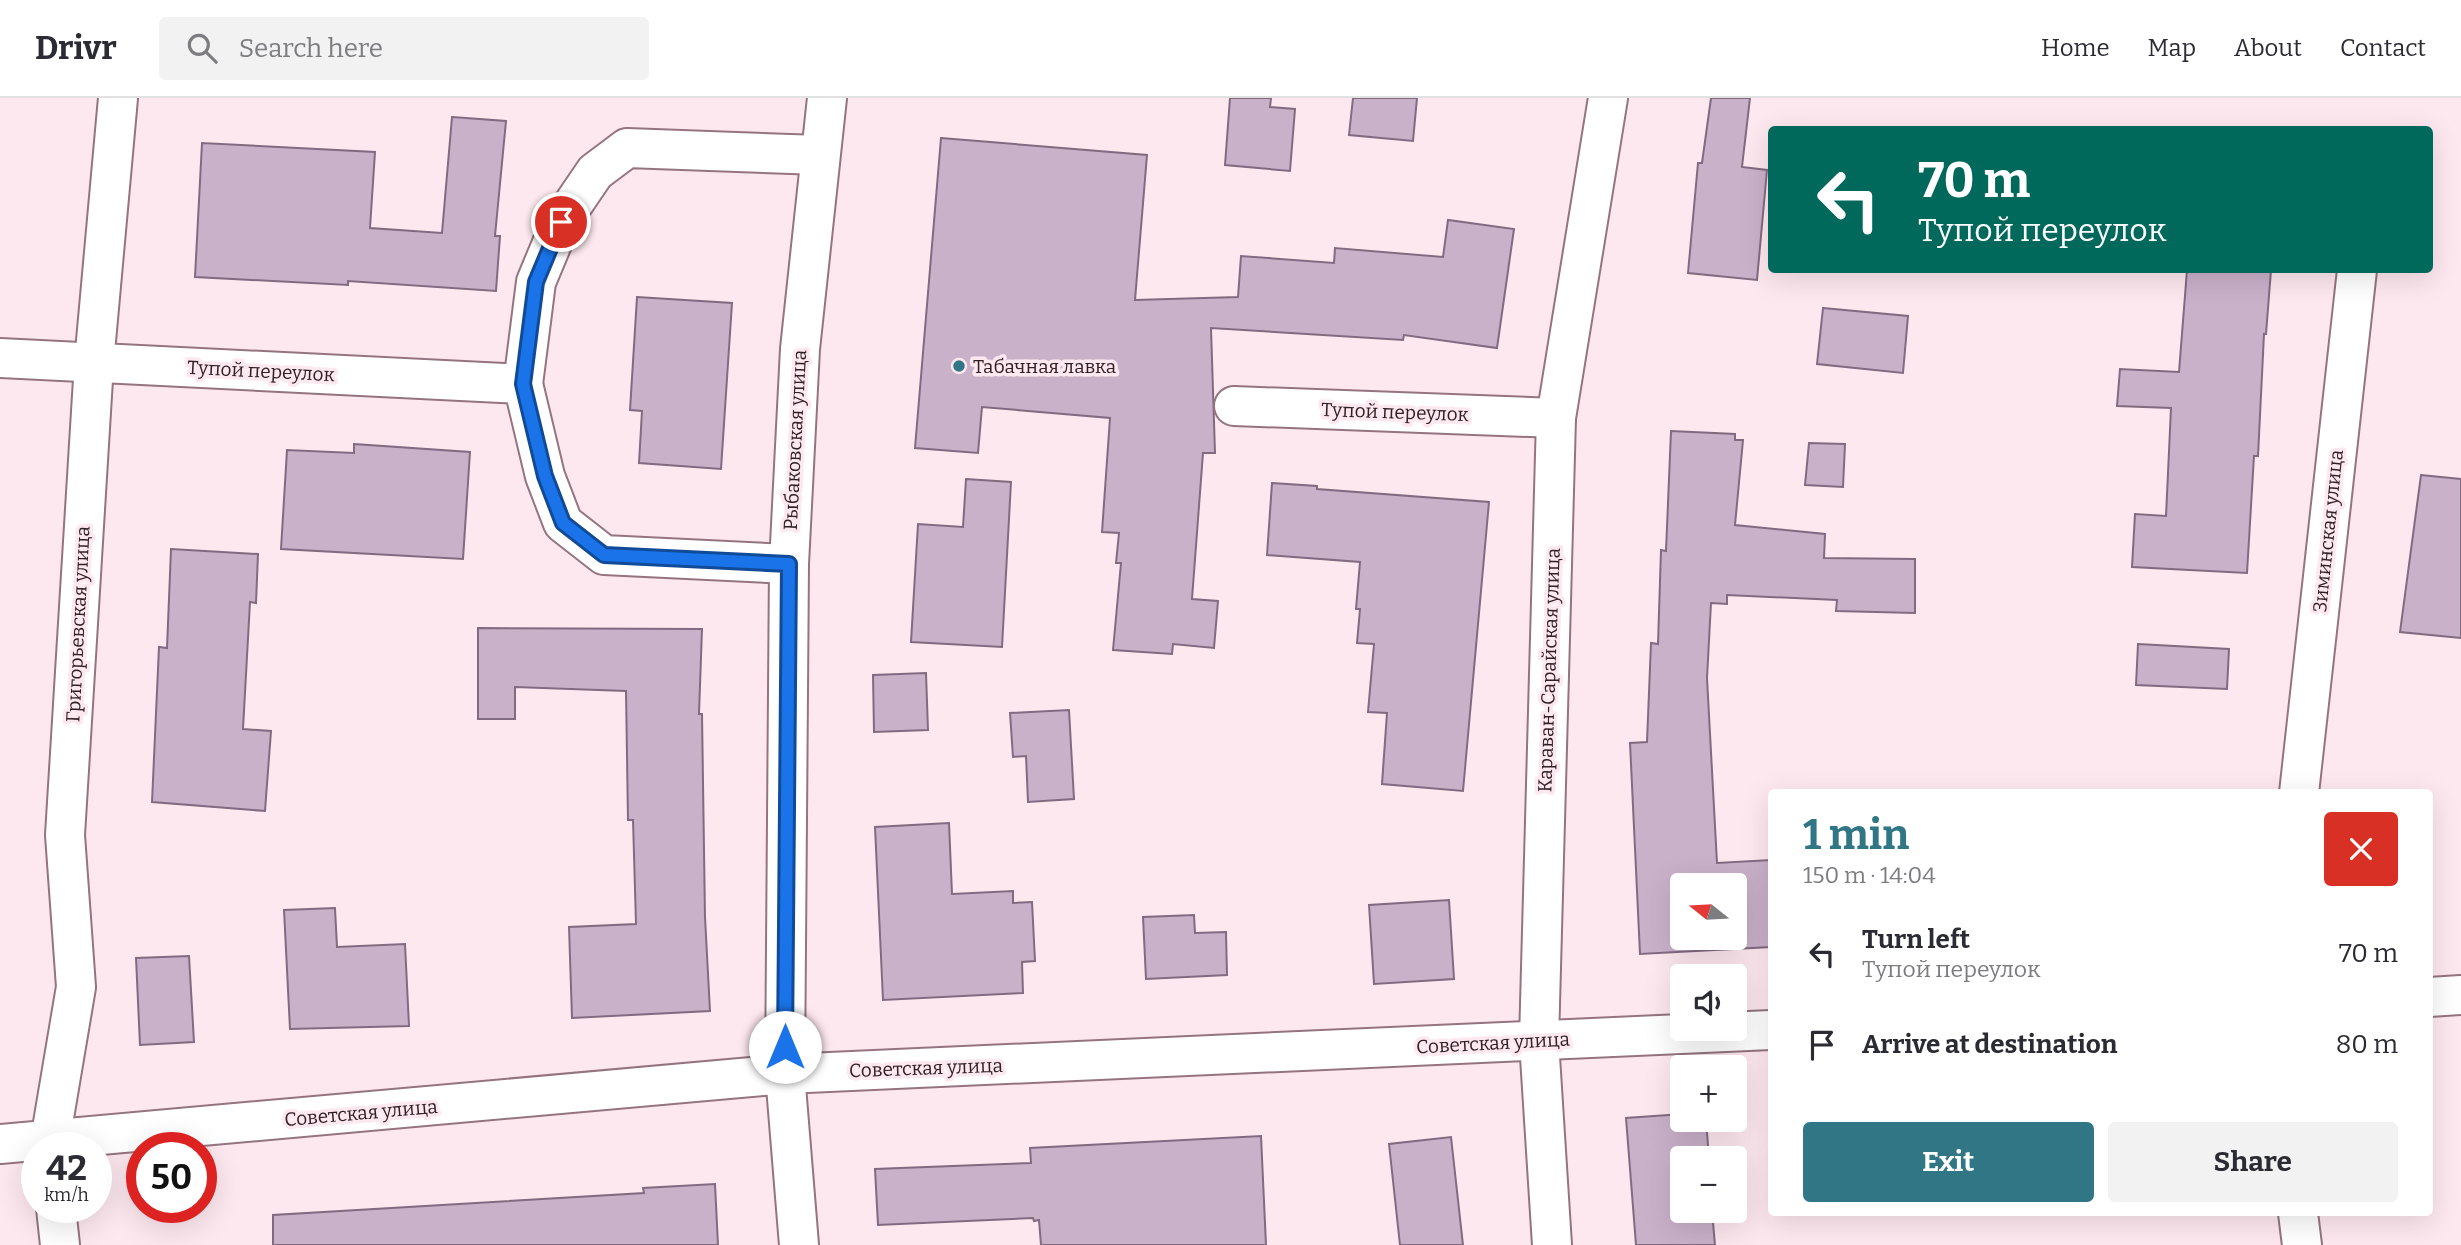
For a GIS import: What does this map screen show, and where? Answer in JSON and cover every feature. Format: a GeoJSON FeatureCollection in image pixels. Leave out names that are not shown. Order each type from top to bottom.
{"type":"FeatureCollection","features":[{"type":"Feature","properties":{"kind":"street","name":"Григорьевская улица"},"geometry":{"type":"LineString","coordinates":[[52,1132],[76,987],[65,835],[94,363],[118,98]]}},
{"type":"Feature","properties":{"kind":"street","name":"Рыбаковская улица"},"geometry":{"type":"LineString","coordinates":[[799,1245],[785,1074],[789,564],[800,349],[827,98]]}},
{"type":"Feature","properties":{"kind":"street","name":"Караван-Сарайская улица"},"geometry":{"type":"LineString","coordinates":[[1552,1245],[1539,1041],[1556,418],[1608,98]]}},
{"type":"Feature","properties":{"kind":"street"},"geometry":{"type":"LineString","coordinates":[[789,564],[604,555],[563,523],[545,476],[523,384],[536,282],[561,222],[595,172],[627,148],[820,155]]}},
{"type":"Feature","properties":{"kind":"street","name":"Зиминская улица"},"geometry":{"type":"LineString","coordinates":[[2299,789],[2357,273]]}},
{"type":"Feature","properties":{"kind":"street","name":"Тупой переулок"},"geometry":{"type":"LineString","coordinates":[[0,359],[523,384]]}},
{"type":"Feature","properties":{"kind":"street","name":"Тупой переулок"},"geometry":{"type":"LineString","coordinates":[[1234,406],[1556,418]]}},
{"type":"Feature","properties":{"kind":"street"},"geometry":{"type":"LineString","coordinates":[[2433,997],[2461,995]]}},
{"type":"Feature","properties":{"kind":"street","name":"Советская улица"},"geometry":{"type":"LineString","coordinates":[[112,1138],[785,1074],[1768,1030]]}},
{"type":"Feature","properties":{"kind":"street","name":"Советская улица"},"geometry":{"type":"LineString","coordinates":[[0,1144],[21,1144]]}},
{"type":"Feature","properties":{"kind":"street"},"geometry":{"type":"LineString","coordinates":[[2298,1216],[2302,1245]]}},
{"type":"Feature","properties":{"kind":"street"},"geometry":{"type":"LineString","coordinates":[[58,1223],[60,1245]]}},
{"type":"Feature","properties":{"kind":"building"},"geometry":{"type":"Polygon","coordinates":[[[1230,98],[1271,98],[1270,107],[1295,109],[1290,171],[1225,165],[1230,98]]]}},
{"type":"Feature","properties":{"kind":"building"},"geometry":{"type":"Polygon","coordinates":[[[1353,98],[1417,98],[1413,141],[1349,135],[1353,98]]]}},
{"type":"Feature","properties":{"kind":"building"},"geometry":{"type":"Polygon","coordinates":[[[1711,98],[1750,98],[1742,167],[1767,170],[1757,280],[1688,273],[1698,163],[1702,163],[1711,98]]]}},
{"type":"Feature","properties":{"kind":"building"},"geometry":{"type":"Polygon","coordinates":[[[452,117],[506,121],[495,236],[500,236],[496,291],[348,281],[348,285],[195,277],[202,143],[375,152],[370,228],[442,233],[452,117]]]}},
{"type":"Feature","properties":{"kind":"building"},"geometry":{"type":"Polygon","coordinates":[[[941,138],[1147,155],[1135,300],[1238,297],[1241,256],[1334,263],[1335,248],[1443,257],[1448,220],[1514,229],[1497,348],[1404,335],[1403,340],[1211,328],[1215,453],[1203,453],[1192,599],[1218,601],[1214,648],[1173,644],[1172,654],[1113,650],[1121,563],[1116,563],[1119,533],[1102,532],[1110,418],[982,407],[978,453],[915,448],[941,138]]]}},
{"type":"Feature","properties":{"kind":"building"},"geometry":{"type":"Polygon","coordinates":[[[2187,273],[2271,273],[2264,334],[2258,456],[2254,456],[2247,573],[2132,567],[2135,514],[2166,516],[2171,408],[2117,406],[2120,369],[2179,372],[2187,273]]]}},
{"type":"Feature","properties":{"kind":"building"},"geometry":{"type":"Polygon","coordinates":[[[637,297],[732,303],[721,469],[639,463],[642,411],[630,410],[637,297]]]}},
{"type":"Feature","properties":{"kind":"building"},"geometry":{"type":"Polygon","coordinates":[[[1823,308],[1908,316],[1903,373],[1817,364],[1823,308]]]}},
{"type":"Feature","properties":{"kind":"building"},"geometry":{"type":"Polygon","coordinates":[[[1671,431],[1735,434],[1735,440],[1743,440],[1735,525],[1825,534],[1824,558],[1915,559],[1915,613],[1836,611],[1837,600],[1727,595],[1727,604],[1711,603],[1707,678],[1717,863],[1768,860],[1768,947],[1747,948],[1747,873],[1670,873],[1670,950],[1715,950],[1640,954],[1630,743],[1647,742],[1651,643],[1658,644],[1661,550],[1666,551],[1671,431]]]}},
{"type":"Feature","properties":{"kind":"building"},"geometry":{"type":"Polygon","coordinates":[[[1809,443],[1845,444],[1843,487],[1805,485],[1809,443]]]}},
{"type":"Feature","properties":{"kind":"building"},"geometry":{"type":"Polygon","coordinates":[[[354,444],[470,452],[463,559],[281,549],[287,450],[354,453],[354,444]]]}},
{"type":"Feature","properties":{"kind":"building"},"geometry":{"type":"Polygon","coordinates":[[[2421,475],[2461,479],[2461,638],[2400,632],[2421,475]]]}},
{"type":"Feature","properties":{"kind":"building"},"geometry":{"type":"Polygon","coordinates":[[[966,479],[1011,482],[1002,647],[911,642],[918,524],[963,527],[966,479]]]}},
{"type":"Feature","properties":{"kind":"building"},"geometry":{"type":"Polygon","coordinates":[[[1272,483],[1489,502],[1463,791],[1382,784],[1387,713],[1368,712],[1374,644],[1357,643],[1360,609],[1356,609],[1360,562],[1267,555],[1272,483]]]}},
{"type":"Feature","properties":{"kind":"building"},"geometry":{"type":"Polygon","coordinates":[[[171,549],[258,554],[256,603],[250,602],[243,729],[271,731],[265,811],[152,802],[159,647],[167,648],[171,549]]]}},
{"type":"Feature","properties":{"kind":"building"},"geometry":{"type":"Polygon","coordinates":[[[478,628],[702,629],[699,714],[702,714],[705,917],[710,1011],[572,1018],[569,927],[636,924],[633,820],[628,820],[626,691],[515,687],[515,719],[478,719],[478,628]]]}},
{"type":"Feature","properties":{"kind":"building"},"geometry":{"type":"Polygon","coordinates":[[[2138,644],[2229,649],[2227,689],[2136,685],[2138,644]]]}},
{"type":"Feature","properties":{"kind":"building"},"geometry":{"type":"Polygon","coordinates":[[[926,673],[928,730],[874,732],[873,675],[926,673]]]}},
{"type":"Feature","properties":{"kind":"building"},"geometry":{"type":"Polygon","coordinates":[[[1069,710],[1074,799],[1028,802],[1026,756],[1013,757],[1010,713],[1069,710]]]}},
{"type":"Feature","properties":{"kind":"building"},"geometry":{"type":"Polygon","coordinates":[[[949,823],[952,894],[1013,891],[1013,903],[1032,902],[1035,961],[1022,962],[1023,993],[883,1000],[875,827],[949,823]]]}},
{"type":"Feature","properties":{"kind":"building"},"geometry":{"type":"Polygon","coordinates":[[[1449,900],[1454,979],[1374,984],[1369,905],[1449,900]]]}},
{"type":"Feature","properties":{"kind":"building"},"geometry":{"type":"Polygon","coordinates":[[[335,908],[337,947],[405,944],[409,1026],[290,1029],[284,910],[335,908]]]}},
{"type":"Feature","properties":{"kind":"building"},"geometry":{"type":"Polygon","coordinates":[[[1194,915],[1195,933],[1226,932],[1227,975],[1146,979],[1143,917],[1194,915]]]}},
{"type":"Feature","properties":{"kind":"building"},"geometry":{"type":"Polygon","coordinates":[[[189,956],[194,1042],[140,1045],[136,958],[189,956]]]}},
{"type":"Feature","properties":{"kind":"building"},"geometry":{"type":"Polygon","coordinates":[[[1670,1115],[1670,1132],[1707,1132],[1708,1146],[1670,1146],[1670,1223],[1713,1223],[1715,1245],[1636,1245],[1626,1118],[1670,1115]]]}},
{"type":"Feature","properties":{"kind":"building"},"geometry":{"type":"Polygon","coordinates":[[[1261,1136],[1266,1245],[1041,1245],[1039,1220],[1034,1221],[1033,1218],[878,1225],[875,1169],[1031,1163],[1030,1148],[1261,1136]]]}},
{"type":"Feature","properties":{"kind":"building"},"geometry":{"type":"Polygon","coordinates":[[[1451,1137],[1463,1245],[1400,1245],[1389,1144],[1451,1137]]]}},
{"type":"Feature","properties":{"kind":"building"},"geometry":{"type":"Polygon","coordinates":[[[715,1184],[718,1245],[273,1245],[273,1215],[644,1193],[643,1188],[715,1184]]]}},
{"type":"Feature","properties":{"kind":"place","name":"Табачная лавка"},"geometry":{"type":"Point","coordinates":[959,366]}},
{"type":"Feature","properties":{"kind":"route"},"geometry":{"type":"LineString","coordinates":[[561,222],[536,282],[523,384],[545,476],[563,523],[604,555],[789,564],[785,1047]]}}]}
